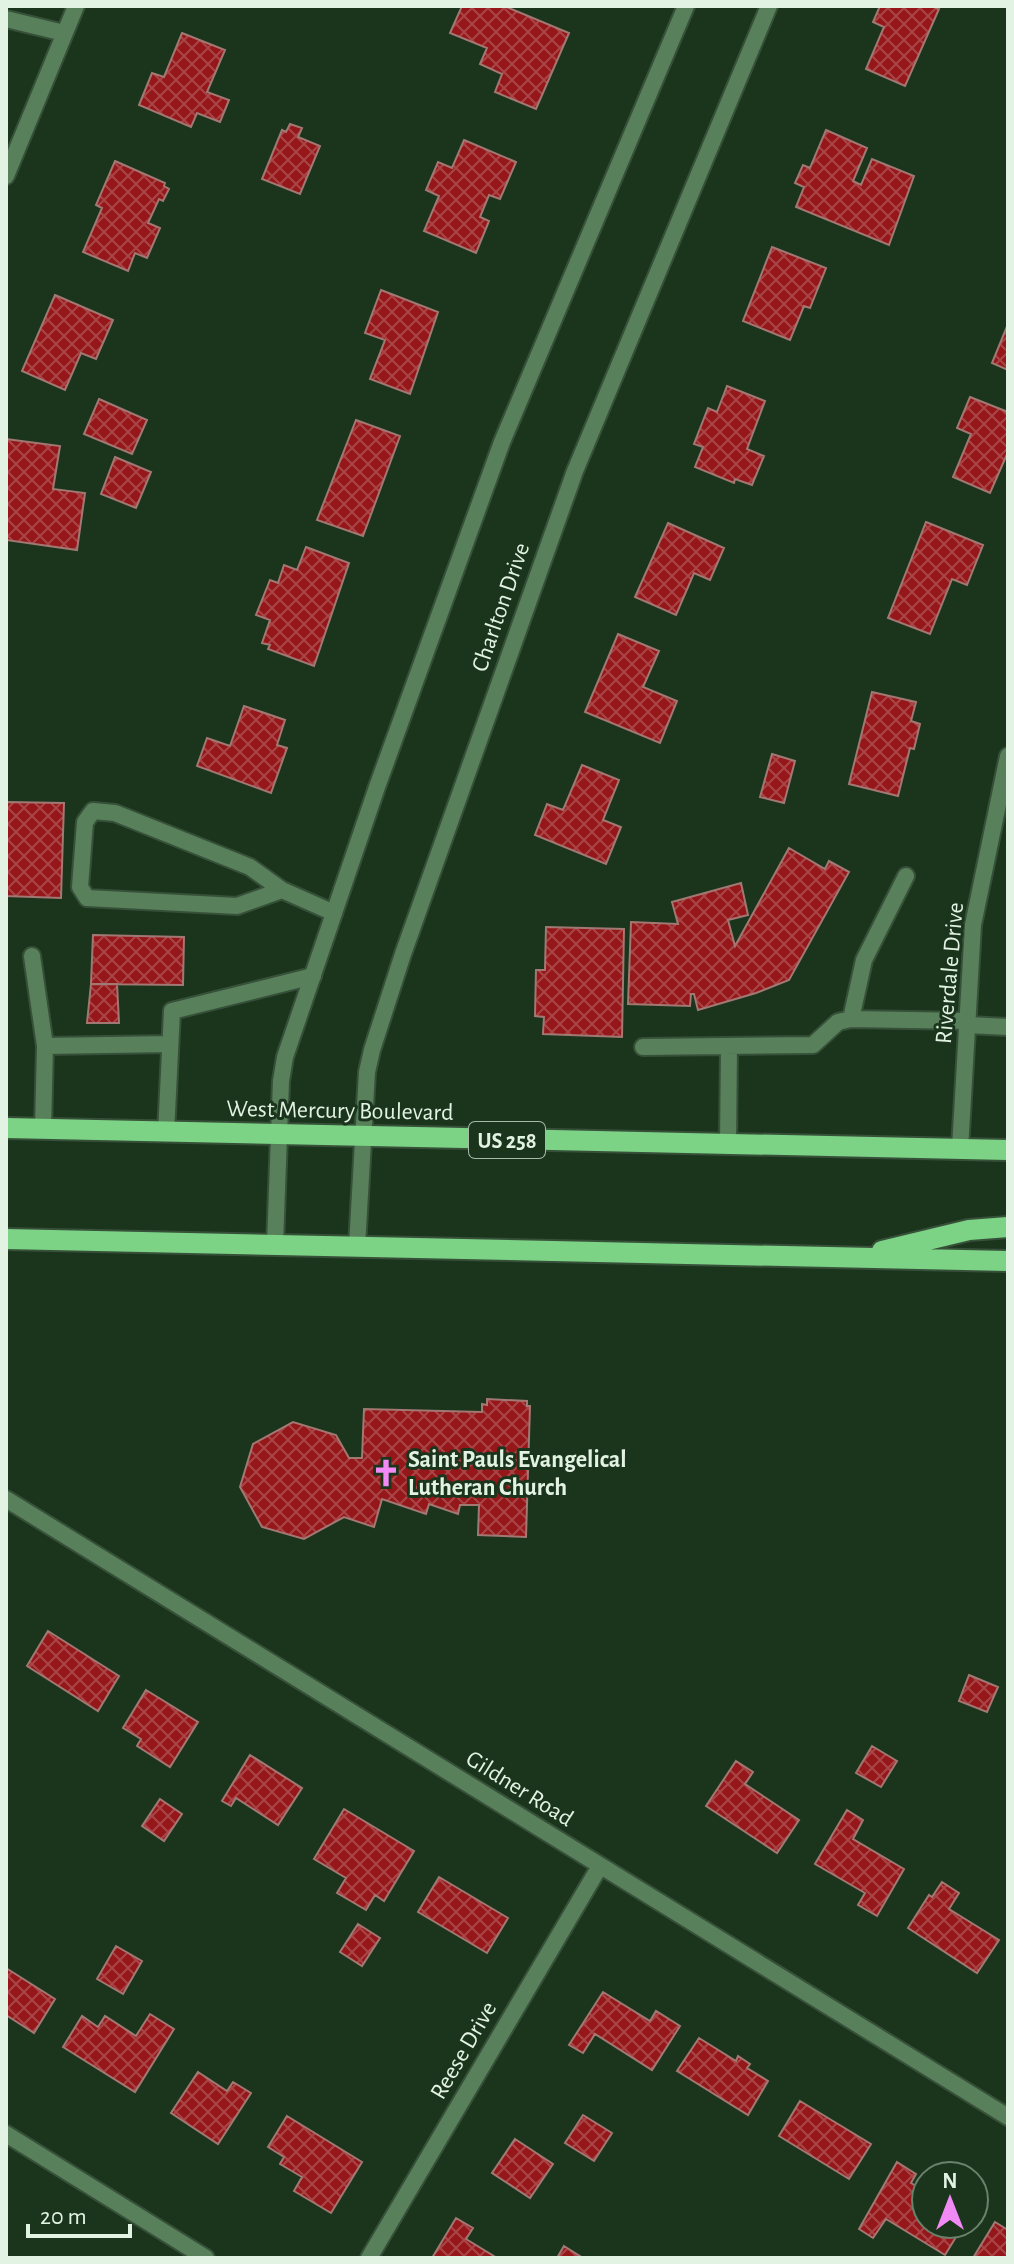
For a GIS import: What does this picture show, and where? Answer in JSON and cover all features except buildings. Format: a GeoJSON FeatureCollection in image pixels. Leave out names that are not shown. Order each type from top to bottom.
{"type":"FeatureCollection","features":[{"type":"Feature","properties":{"kind":"main road","name":"West Mercury Boulevard"},"geometry":{"type":"LineString","coordinates":[[6,1128],[1008,1150]]}},
{"type":"Feature","properties":{"kind":"main road"},"geometry":{"type":"LineString","coordinates":[[850,1258],[969,1230],[1008,1227]]}},
{"type":"Feature","properties":{"kind":"main road"},"geometry":{"type":"LineString","coordinates":[[6,1239],[1008,1261]]}},
{"type":"Feature","properties":{"kind":"street"},"geometry":{"type":"LineString","coordinates":[[6,176],[76,6]]}},
{"type":"Feature","properties":{"kind":"street"},"geometry":{"type":"LineString","coordinates":[[275,1244],[278,1135],[285,1057],[377,787],[502,442],[686,6]]}},
{"type":"Feature","properties":{"kind":"street","name":"Charlton Drive"},"geometry":{"type":"LineString","coordinates":[[357,1246],[362,1137],[367,1072],[372,1050],[527,599],[585,445],[769,6]]}},
{"type":"Feature","properties":{"kind":"street"},"geometry":{"type":"LineString","coordinates":[[6,19],[64,33]]}},
{"type":"Feature","properties":{"kind":"street","name":"Riverdale Drive"},"geometry":{"type":"LineString","coordinates":[[960,1149],[973,925],[1008,756]]}},
{"type":"Feature","properties":{"kind":"street"},"geometry":{"type":"LineString","coordinates":[[282,890],[237,906],[87,898],[80,887],[85,822],[93,811],[115,813],[250,867],[282,890],[334,913]]}},
{"type":"Feature","properties":{"kind":"street"},"geometry":{"type":"LineString","coordinates":[[851,1019],[864,960],[906,876]]}},
{"type":"Feature","properties":{"kind":"street"},"geometry":{"type":"LineString","coordinates":[[32,956],[45,1046],[43,1128]]}},
{"type":"Feature","properties":{"kind":"street"},"geometry":{"type":"LineString","coordinates":[[166,1133],[172,1011],[313,976]]}},
{"type":"Feature","properties":{"kind":"street"},"geometry":{"type":"LineString","coordinates":[[643,1047],[813,1045],[838,1022],[851,1019],[1008,1027]]}},
{"type":"Feature","properties":{"kind":"street"},"geometry":{"type":"LineString","coordinates":[[45,1046],[170,1044]]}},
{"type":"Feature","properties":{"kind":"street"},"geometry":{"type":"LineString","coordinates":[[728,1144],[729,1046]]}},
{"type":"Feature","properties":{"kind":"street","name":"Gildner Road"},"geometry":{"type":"LineString","coordinates":[[6,1499],[1008,2117]]}},
{"type":"Feature","properties":{"kind":"street","name":"Reese Drive"},"geometry":{"type":"LineString","coordinates":[[369,2258],[600,1866]]}},
{"type":"Feature","properties":{"kind":"street"},"geometry":{"type":"LineString","coordinates":[[6,2134],[206,2258]]}},
{"type":"Feature","properties":{"kind":"place","name":"Saint Pauls Evangelical Lutheran Church"},"geometry":{"type":"Point","coordinates":[386,1473]}}]}
